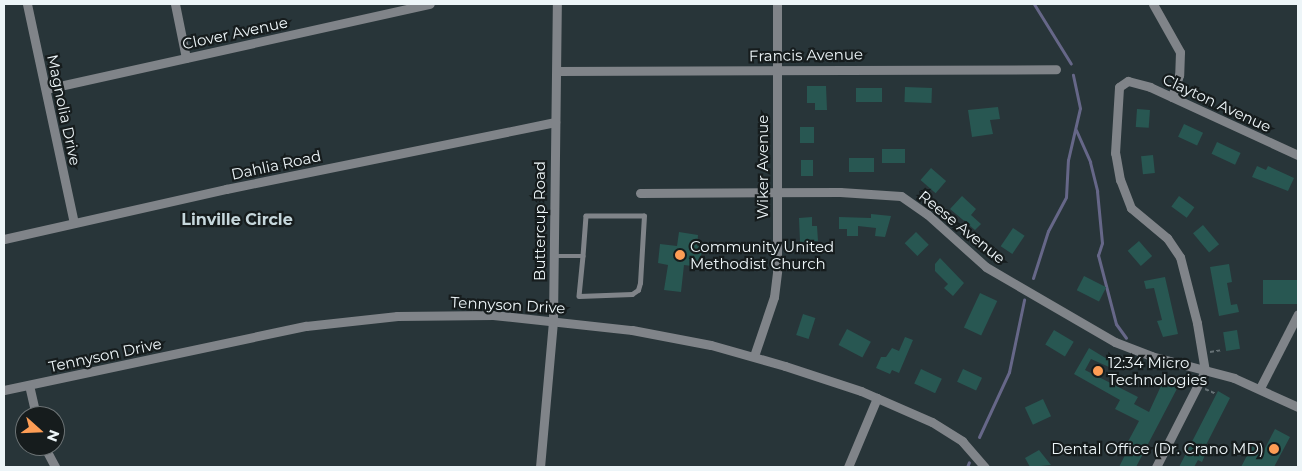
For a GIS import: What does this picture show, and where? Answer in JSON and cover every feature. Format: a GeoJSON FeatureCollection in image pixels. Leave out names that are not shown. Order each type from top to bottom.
{"type":"FeatureCollection","features":[{"type":"Feature","properties":{"kind":"street","name":"Magnolia Drive"},"geometry":{"type":"LineString","coordinates":[[27,4],[74,222]]}},
{"type":"Feature","properties":{"kind":"street"},"geometry":{"type":"LineString","coordinates":[[175,4],[186,58]]}},
{"type":"Feature","properties":{"kind":"street","name":"Clover Avenue"},"geometry":{"type":"LineString","coordinates":[[46,89],[428,4]]}},
{"type":"Feature","properties":{"kind":"street","name":"Buttercup Road"},"geometry":{"type":"LineString","coordinates":[[540,467],[553,320],[557,4]]}},
{"type":"Feature","properties":{"kind":"street","name":"Wiker Avenue"},"geometry":{"type":"LineString","coordinates":[[754,356],[775,289],[777,4]]}},
{"type":"Feature","properties":{"kind":"street"},"geometry":{"type":"LineString","coordinates":[[1152,4],[1180,52],[1179,75],[1172,97]]}},
{"type":"Feature","properties":{"kind":"street","name":"Francis Avenue"},"geometry":{"type":"LineString","coordinates":[[557,71],[778,68],[1056,69]]}},
{"type":"Feature","properties":{"kind":"street","name":"Clayton Avenue"},"geometry":{"type":"LineString","coordinates":[[1205,371],[1197,322],[1180,257],[1167,238],[1131,208],[1120,180],[1115,153],[1116,103],[1122,83],[1134,82],[1172,97],[1296,154]]}},
{"type":"Feature","properties":{"kind":"street","name":"Dahlia Road"},"geometry":{"type":"LineString","coordinates":[[4,239],[74,222],[555,122]]}},
{"type":"Feature","properties":{"kind":"street"},"geometry":{"type":"LineString","coordinates":[[1296,154],[1298,144]]}},
{"type":"Feature","properties":{"kind":"street","name":"Reese Avenue"},"geometry":{"type":"LineString","coordinates":[[640,192],[886,193],[905,198],[986,267],[1088,327],[1130,349],[1260,388],[1298,407]]}},
{"type":"Feature","properties":{"kind":"street"},"geometry":{"type":"LineString","coordinates":[[1260,388],[1298,314]]}},
{"type":"Feature","properties":{"kind":"street","name":"Tennyson Drive"},"geometry":{"type":"LineString","coordinates":[[4,390],[306,326],[349,320],[420,315],[493,315],[632,330],[754,356],[877,398],[946,430],[968,447],[986,467]]}},
{"type":"Feature","properties":{"kind":"street"},"geometry":{"type":"LineString","coordinates":[[1156,467],[1205,371]]}},
{"type":"Feature","properties":{"kind":"street"},"geometry":{"type":"LineString","coordinates":[[29,385],[34,406]]}},
{"type":"Feature","properties":{"kind":"street"},"geometry":{"type":"LineString","coordinates":[[848,467],[877,398]]}},
{"type":"Feature","properties":{"kind":"lane"},"geometry":{"type":"LineString","coordinates":[[586,216],[644,216],[638,290],[632,294],[579,296],[583,256],[586,216]]}},
{"type":"Feature","properties":{"kind":"lane"},"geometry":{"type":"LineString","coordinates":[[554,256],[583,256]]}},
{"type":"Feature","properties":{"kind":"path"},"geometry":{"type":"LineString","coordinates":[[1210,352],[1222,350]]}},
{"type":"Feature","properties":{"kind":"path"},"geometry":{"type":"LineString","coordinates":[[1204,388],[1216,394]]}},
{"type":"Feature","properties":{"kind":"building"},"geometry":{"type":"Polygon","coordinates":[[[807,86],[826,86],[827,110],[815,110],[815,103],[807,103],[807,86]]]}},
{"type":"Feature","properties":{"kind":"building"},"geometry":{"type":"Polygon","coordinates":[[[905,87],[932,88],[931,103],[904,102],[905,87]]]}},
{"type":"Feature","properties":{"kind":"building"},"geometry":{"type":"Polygon","coordinates":[[[856,88],[882,88],[882,102],[856,102],[856,88]]]}},
{"type":"Feature","properties":{"kind":"building"},"geometry":{"type":"Polygon","coordinates":[[[998,107],[1000,119],[990,120],[993,134],[972,137],[968,110],[998,107]]]}},
{"type":"Feature","properties":{"kind":"building"},"geometry":{"type":"Polygon","coordinates":[[[1137,109],[1150,110],[1149,128],[1136,127],[1137,109]]]}},
{"type":"Feature","properties":{"kind":"building"},"geometry":{"type":"Polygon","coordinates":[[[1184,124],[1203,133],[1197,146],[1178,137],[1184,124]]]}},
{"type":"Feature","properties":{"kind":"building"},"geometry":{"type":"Polygon","coordinates":[[[800,127],[814,127],[814,143],[800,143],[800,127]]]}},
{"type":"Feature","properties":{"kind":"building"},"geometry":{"type":"Polygon","coordinates":[[[1217,142],[1241,153],[1235,165],[1212,154],[1217,142]]]}},
{"type":"Feature","properties":{"kind":"building"},"geometry":{"type":"Polygon","coordinates":[[[882,149],[905,149],[905,163],[882,163],[882,149]]]}},
{"type":"Feature","properties":{"kind":"building"},"geometry":{"type":"Polygon","coordinates":[[[1153,155],[1155,173],[1143,174],[1141,156],[1153,155]]]}},
{"type":"Feature","properties":{"kind":"building"},"geometry":{"type":"Polygon","coordinates":[[[849,158],[874,158],[874,172],[849,172],[849,158]]]}},
{"type":"Feature","properties":{"kind":"building"},"geometry":{"type":"Polygon","coordinates":[[[801,160],[813,160],[813,176],[801,176],[801,160]]]}},
{"type":"Feature","properties":{"kind":"building"},"geometry":{"type":"Polygon","coordinates":[[[1257,166],[1266,170],[1268,166],[1294,178],[1288,191],[1252,177],[1257,166]]]}},
{"type":"Feature","properties":{"kind":"building"},"geometry":{"type":"Polygon","coordinates":[[[931,168],[946,181],[936,193],[921,180],[931,168]]]}},
{"type":"Feature","properties":{"kind":"building"},"geometry":{"type":"Polygon","coordinates":[[[962,196],[976,209],[971,215],[981,224],[975,230],[950,209],[962,196]]]}},
{"type":"Feature","properties":{"kind":"building"},"geometry":{"type":"Polygon","coordinates":[[[1179,196],[1194,207],[1187,218],[1171,207],[1179,196]]]}},
{"type":"Feature","properties":{"kind":"building"},"geometry":{"type":"Polygon","coordinates":[[[871,214],[891,216],[885,237],[875,236],[876,228],[858,226],[858,236],[847,236],[847,229],[839,229],[839,217],[871,218],[871,214]]]}},
{"type":"Feature","properties":{"kind":"building"},"geometry":{"type":"Polygon","coordinates":[[[812,217],[812,226],[817,226],[818,241],[800,242],[799,218],[812,217]]]}},
{"type":"Feature","properties":{"kind":"building"},"geometry":{"type":"Polygon","coordinates":[[[1203,225],[1219,244],[1209,253],[1193,233],[1203,225]]]}},
{"type":"Feature","properties":{"kind":"building"},"geometry":{"type":"Polygon","coordinates":[[[1013,228],[1025,236],[1012,254],[1001,246],[1013,228]]]}},
{"type":"Feature","properties":{"kind":"building","name":"Community United Methodist Church"},"geometry":{"type":"Polygon","coordinates":[[[679,232],[698,235],[697,246],[702,247],[700,267],[684,265],[681,292],[664,290],[668,265],[658,263],[660,244],[677,246],[679,232]]]}},
{"type":"Feature","properties":{"kind":"building"},"geometry":{"type":"Polygon","coordinates":[[[916,232],[929,245],[917,256],[905,243],[916,232]]]}},
{"type":"Feature","properties":{"kind":"building"},"geometry":{"type":"Polygon","coordinates":[[[1139,241],[1152,256],[1141,266],[1128,251],[1139,241]]]}},
{"type":"Feature","properties":{"kind":"building"},"geometry":{"type":"Polygon","coordinates":[[[940,258],[964,283],[953,296],[944,288],[948,284],[935,271],[935,264],[940,258]]]}},
{"type":"Feature","properties":{"kind":"building"},"geometry":{"type":"Polygon","coordinates":[[[1229,264],[1232,282],[1227,283],[1231,305],[1237,304],[1239,312],[1219,316],[1210,267],[1229,264]]]}},
{"type":"Feature","properties":{"kind":"building"},"geometry":{"type":"Polygon","coordinates":[[[1084,276],[1106,287],[1099,302],[1077,290],[1084,276]]]}},
{"type":"Feature","properties":{"kind":"building"},"geometry":{"type":"Polygon","coordinates":[[[1165,277],[1178,334],[1163,337],[1157,321],[1162,320],[1154,288],[1146,289],[1144,281],[1165,277]]]}},
{"type":"Feature","properties":{"kind":"building"},"geometry":{"type":"Polygon","coordinates":[[[1263,280],[1298,280],[1298,304],[1263,304],[1263,280]]]}},
{"type":"Feature","properties":{"kind":"building"},"geometry":{"type":"Polygon","coordinates":[[[980,293],[997,301],[981,335],[964,327],[980,293]]]}},
{"type":"Feature","properties":{"kind":"building"},"geometry":{"type":"Polygon","coordinates":[[[803,314],[815,318],[809,339],[796,335],[803,314]]]}},
{"type":"Feature","properties":{"kind":"building"},"geometry":{"type":"Polygon","coordinates":[[[847,329],[871,342],[862,358],[839,345],[847,329]]]}},
{"type":"Feature","properties":{"kind":"building"},"geometry":{"type":"Polygon","coordinates":[[[1054,330],[1074,342],[1065,356],[1045,345],[1054,330]]]}},
{"type":"Feature","properties":{"kind":"building"},"geometry":{"type":"Polygon","coordinates":[[[1237,330],[1240,349],[1226,351],[1223,332],[1237,330]]]}},
{"type":"Feature","properties":{"kind":"building"},"geometry":{"type":"Polygon","coordinates":[[[905,337],[913,340],[899,373],[892,370],[890,374],[876,368],[881,357],[886,357],[892,348],[899,351],[905,337]]]}},
{"type":"Feature","properties":{"kind":"building"},"geometry":{"type":"Polygon","coordinates":[[[1089,348],[1112,362],[1109,367],[1091,359],[1085,370],[1138,397],[1134,404],[1149,412],[1166,375],[1181,381],[1136,467],[1119,467],[1126,453],[1123,451],[1139,421],[1115,409],[1120,400],[1074,374],[1089,348]]]}},
{"type":"Feature","properties":{"kind":"building"},"geometry":{"type":"Polygon","coordinates":[[[921,369],[942,379],[935,393],[914,384],[921,369]]]}},
{"type":"Feature","properties":{"kind":"building"},"geometry":{"type":"Polygon","coordinates":[[[963,369],[982,378],[976,391],[957,382],[963,369]]]}},
{"type":"Feature","properties":{"kind":"building"},"geometry":{"type":"Polygon","coordinates":[[[1218,391],[1230,398],[1206,445],[1209,446],[1202,462],[1198,460],[1194,467],[1179,467],[1218,391]]]}},
{"type":"Feature","properties":{"kind":"building"},"geometry":{"type":"Polygon","coordinates":[[[1043,399],[1051,416],[1033,425],[1025,407],[1043,399]]]}},
{"type":"Feature","properties":{"kind":"building","name":"Dental Office (Dr. Crano MD)"},"geometry":{"type":"Polygon","coordinates":[[[1275,429],[1290,437],[1274,467],[1241,467],[1252,446],[1263,452],[1275,429]]]}},
{"type":"Feature","properties":{"kind":"building"},"geometry":{"type":"Polygon","coordinates":[[[1039,450],[1051,465],[1030,467],[1025,458],[1039,450]]]}},
{"type":"Feature","properties":{"kind":"waterway"},"geometry":{"type":"LineString","coordinates":[[1034,4],[1071,64]]}},
{"type":"Feature","properties":{"kind":"waterway"},"geometry":{"type":"LineString","coordinates":[[1033,278],[1048,231],[1066,197],[1068,160],[1080,108],[1073,75]]}},
{"type":"Feature","properties":{"kind":"waterway"},"geometry":{"type":"LineString","coordinates":[[1076,130],[1090,162],[1097,191],[1102,243],[1098,255],[1116,324],[1126,338]]}},
{"type":"Feature","properties":{"kind":"waterway"},"geometry":{"type":"LineString","coordinates":[[979,437],[1009,372],[1024,300]]}},
{"type":"Feature","properties":{"kind":"waterway"},"geometry":{"type":"LineString","coordinates":[[967,467],[969,462]]}},
{"type":"Feature","properties":{"kind":"place","name":"Community United Methodist Church"},"geometry":{"type":"Point","coordinates":[680,255]}},
{"type":"Feature","properties":{"kind":"place","name":"12:34 Micro Technologies"},"geometry":{"type":"Point","coordinates":[1098,371]}},
{"type":"Feature","properties":{"kind":"place","name":"Dental Office (Dr. Crano MD)"},"geometry":{"type":"Point","coordinates":[1274,449]}},
{"type":"Feature","properties":{"kind":"district","name":"Linville Circle"},"geometry":{"type":"Point","coordinates":[237,220]}}]}
